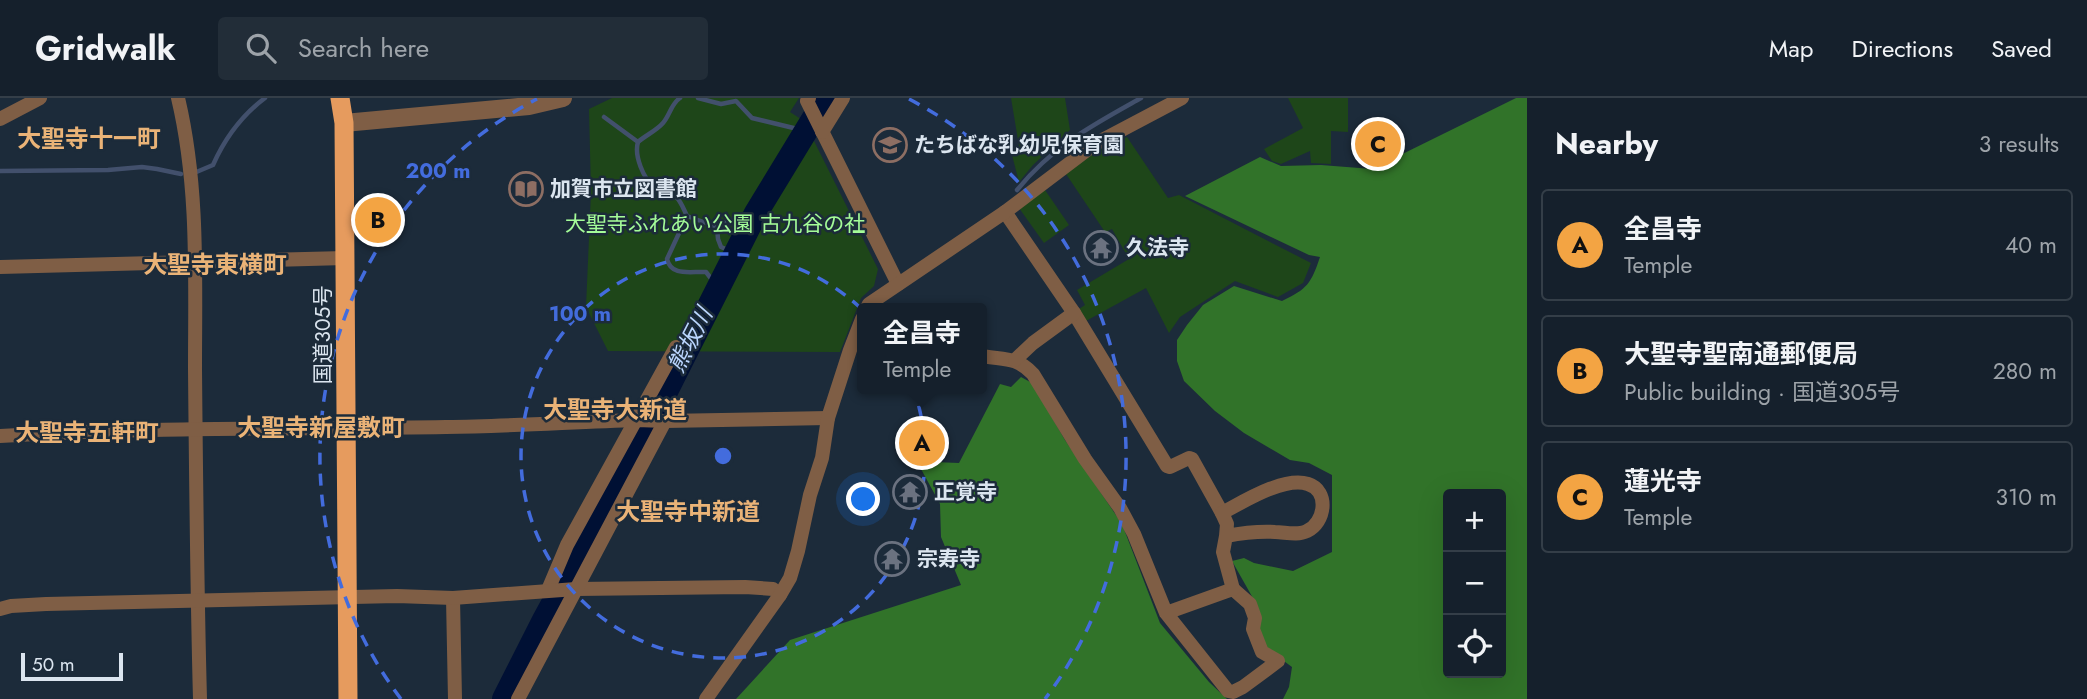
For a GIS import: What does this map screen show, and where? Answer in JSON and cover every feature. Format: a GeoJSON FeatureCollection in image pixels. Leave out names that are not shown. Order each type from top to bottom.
{"type":"FeatureCollection","features":[{"type":"Feature","properties":{"kind":"highway","name":"国道305号"},"geometry":{"type":"LineString","coordinates":[[340,98],[344,123],[348,699]]}},
{"type":"Feature","properties":{"kind":"street"},"geometry":{"type":"LineString","coordinates":[[0,119],[40,98]]}},
{"type":"Feature","properties":{"kind":"street"},"geometry":{"type":"LineString","coordinates":[[178,98],[189,158],[195,261],[200,699]]}},
{"type":"Feature","properties":{"kind":"street"},"geometry":{"type":"LineString","coordinates":[[344,123],[529,106],[563,98]]}},
{"type":"Feature","properties":{"kind":"street"},"geometry":{"type":"LineString","coordinates":[[821,130],[844,98]]}},
{"type":"Feature","properties":{"kind":"street"},"geometry":{"type":"LineString","coordinates":[[870,303],[1005,212],[1095,144],[1182,98]]}},
{"type":"Feature","properties":{"kind":"street"},"geometry":{"type":"LineString","coordinates":[[808,99],[898,284]]}},
{"type":"Feature","properties":{"kind":"street"},"geometry":{"type":"LineString","coordinates":[[987,357],[1015,360],[1032,374],[1085,459],[1120,508],[1134,534],[1166,613],[1228,691],[1233,692],[1278,661],[1262,652],[1253,629],[1255,618],[1250,604],[1233,589],[1223,552],[1227,524],[1192,459],[1167,466],[1073,313],[1005,212]]}},
{"type":"Feature","properties":{"kind":"street"},"geometry":{"type":"LineString","coordinates":[[0,267],[345,258]]}},
{"type":"Feature","properties":{"kind":"street"},"geometry":{"type":"LineString","coordinates":[[1015,360],[1073,313]]}},
{"type":"Feature","properties":{"kind":"street"},"geometry":{"type":"LineString","coordinates":[[706,699],[780,595],[789,578],[822,458],[828,418],[849,350],[857,340]]}},
{"type":"Feature","properties":{"kind":"street"},"geometry":{"type":"LineString","coordinates":[[548,590],[567,545],[676,347]]}},
{"type":"Feature","properties":{"kind":"street"},"geometry":{"type":"LineString","coordinates":[[0,436],[195,429],[447,427],[638,420],[828,418]]}},
{"type":"Feature","properties":{"kind":"street"},"geometry":{"type":"LineString","coordinates":[[518,699],[572,589],[662,421]]}},
{"type":"Feature","properties":{"kind":"street"},"geometry":{"type":"LineString","coordinates":[[1222,513],[1267,490],[1288,484],[1308,484],[1317,491],[1323,504],[1322,515],[1308,531],[1226,536]]}},
{"type":"Feature","properties":{"kind":"street"},"geometry":{"type":"LineString","coordinates":[[0,609],[46,604],[397,596],[453,598],[572,589],[745,587],[773,589],[780,595]]}},
{"type":"Feature","properties":{"kind":"street"},"geometry":{"type":"LineString","coordinates":[[1166,613],[1233,589]]}},
{"type":"Feature","properties":{"kind":"street"},"geometry":{"type":"LineString","coordinates":[[453,598],[455,699]]}},
{"type":"Feature","properties":{"kind":"green space","name":"大聖寺ふれあい公園 古九谷の社"},"geometry":{"type":"Polygon","coordinates":[[[612,98],[799,98],[790,112],[804,121],[878,269],[874,286],[857,303],[840,352],[608,351],[586,307],[591,192],[589,109],[612,98]]]}},
{"type":"Feature","properties":{"kind":"green space"},"geometry":{"type":"Polygon","coordinates":[[[1011,98],[1065,98],[1070,130],[1019,182],[1012,155],[1020,152],[1011,98]]]}},
{"type":"Feature","properties":{"kind":"green space"},"geometry":{"type":"Polygon","coordinates":[[[1288,98],[1348,98],[1348,132],[1331,131],[1331,164],[1311,163],[1310,151],[1281,164],[1272,161],[1264,149],[1303,128],[1288,98]]]}},
{"type":"Feature","properties":{"kind":"green space"},"geometry":{"type":"Polygon","coordinates":[[[1516,98],[1527,98],[1527,699],[1283,699],[1289,687],[1292,667],[1264,650],[1254,600],[1232,561],[1244,558],[1254,563],[1293,571],[1332,552],[1332,475],[1309,463],[1290,460],[1244,433],[1215,411],[1184,381],[1177,361],[1177,340],[1203,305],[1234,286],[1282,301],[1297,293],[1311,280],[1320,257],[1309,255],[1185,196],[1260,157],[1281,166],[1321,165],[1372,169],[1516,98]]]}},
{"type":"Feature","properties":{"kind":"green space"},"geometry":{"type":"Polygon","coordinates":[[[1127,137],[1168,198],[1179,195],[1311,263],[1303,283],[1278,297],[1235,281],[1180,317],[1169,333],[1146,288],[1086,321],[1079,309],[1085,305],[1077,290],[1129,259],[1112,229],[1105,232],[1066,174],[1100,149],[1127,137]]]}},
{"type":"Feature","properties":{"kind":"green space"},"geometry":{"type":"Polygon","coordinates":[[[1045,190],[1069,225],[1044,243],[1019,208],[1045,190]]]}},
{"type":"Feature","properties":{"kind":"green space"},"geometry":{"type":"Polygon","coordinates":[[[1021,377],[1032,383],[1065,440],[1122,524],[1160,623],[1209,682],[1227,699],[736,699],[790,640],[961,585],[941,537],[940,504],[921,469],[934,462],[959,463],[1000,384],[1011,387],[1021,377]]]}},
{"type":"Feature","properties":{"kind":"waterway"},"geometry":{"type":"LineString","coordinates":[[194,173],[213,165],[234,128],[265,98]]}},
{"type":"Feature","properties":{"kind":"waterway"},"geometry":{"type":"LineString","coordinates":[[604,117],[638,142],[663,123],[680,98]]}},
{"type":"Feature","properties":{"kind":"waterway"},"geometry":{"type":"LineString","coordinates":[[698,98],[721,104],[736,101],[752,118],[806,131]]}},
{"type":"Feature","properties":{"kind":"waterway","name":"熊坂川"},"geometry":{"type":"LineString","coordinates":[[504,699],[636,451],[756,213],[826,98]]}},
{"type":"Feature","properties":{"kind":"waterway"},"geometry":{"type":"LineString","coordinates":[[1017,190],[1059,148],[1141,98]]}},
{"type":"Feature","properties":{"kind":"waterway"},"geometry":{"type":"LineString","coordinates":[[638,142],[638,160],[643,173],[657,190],[676,197],[687,216],[667,259],[669,265],[682,272],[706,272],[716,291]]}},
{"type":"Feature","properties":{"kind":"waterway"},"geometry":{"type":"LineString","coordinates":[[0,171],[142,167],[181,174]]}},
{"type":"Feature","properties":{"kind":"waterway"},"geometry":{"type":"LineString","coordinates":[[687,216],[717,227],[733,220],[752,222]]}},
{"type":"Feature","properties":{"kind":"waterway"},"geometry":{"type":"LineString","coordinates":[[717,227],[721,247],[735,253]]}},
{"type":"Feature","properties":{"kind":"place","name":"蓮光寺"},"geometry":{"type":"Point","coordinates":[1378,144]}},
{"type":"Feature","properties":{"kind":"place","name":"たちばな乳幼児保育園"},"geometry":{"type":"Point","coordinates":[890,145]}},
{"type":"Feature","properties":{"kind":"place","name":"加賀市立図書館"},"geometry":{"type":"Point","coordinates":[526,189]}},
{"type":"Feature","properties":{"kind":"place","name":"大聖寺聖南通郵便局"},"geometry":{"type":"Point","coordinates":[378,220]}},
{"type":"Feature","properties":{"kind":"place","name":"久法寺"},"geometry":{"type":"Point","coordinates":[1101,248]}},
{"type":"Feature","properties":{"kind":"place","name":"全昌寺"},"geometry":{"type":"Point","coordinates":[922,443]}},
{"type":"Feature","properties":{"kind":"place","name":"正覚寺"},"geometry":{"type":"Point","coordinates":[910,492]}},
{"type":"Feature","properties":{"kind":"place","name":"宗寿寺"},"geometry":{"type":"Point","coordinates":[892,559]}},
{"type":"Feature","properties":{"kind":"district","name":"大聖寺十一町"},"geometry":{"type":"Point","coordinates":[89,138]}},
{"type":"Feature","properties":{"kind":"district","name":"大聖寺東横町"},"geometry":{"type":"Point","coordinates":[215,264]}},
{"type":"Feature","properties":{"kind":"district","name":"大聖寺大新道"},"geometry":{"type":"Point","coordinates":[615,409]}},
{"type":"Feature","properties":{"kind":"district","name":"大聖寺新屋敷町"},"geometry":{"type":"Point","coordinates":[321,427]}},
{"type":"Feature","properties":{"kind":"district","name":"大聖寺五軒町"},"geometry":{"type":"Point","coordinates":[87,432]}},
{"type":"Feature","properties":{"kind":"district","name":"大聖寺中新道"},"geometry":{"type":"Point","coordinates":[688,511]}}]}
